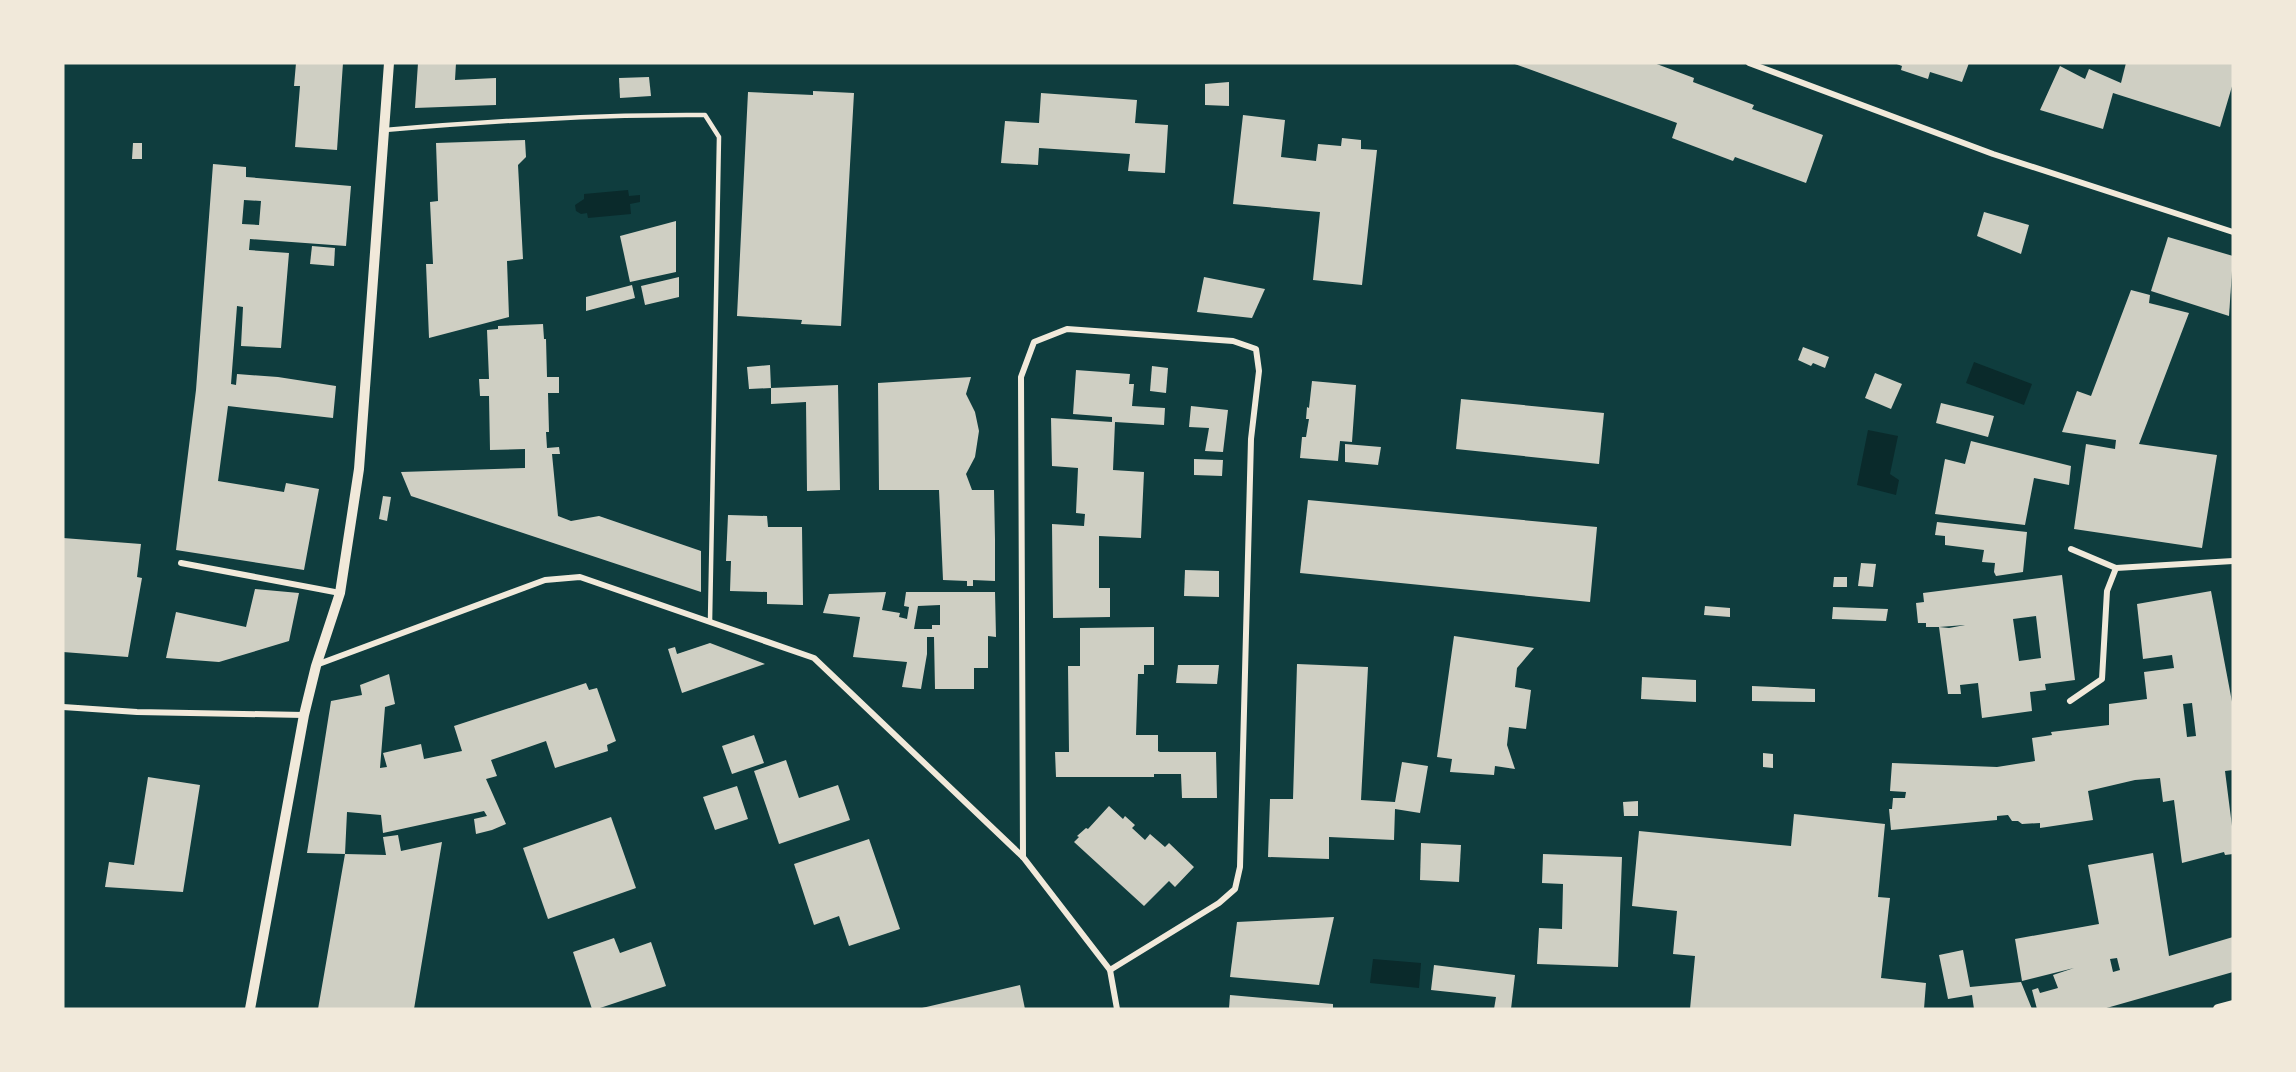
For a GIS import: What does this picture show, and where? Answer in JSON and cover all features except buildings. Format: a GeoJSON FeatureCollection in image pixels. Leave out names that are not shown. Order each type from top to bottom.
{"type":"FeatureCollection","features":[{"type":"Feature","properties":{"kind":"street"},"geometry":{"type":"LineString","coordinates":[[250,1009],[304,715],[316,666],[340,593],[359,469],[389,63]]}},
{"type":"Feature","properties":{"kind":"street"},"geometry":{"type":"LineString","coordinates":[[1749,63],[1993,154],[2233,232]]}},
{"type":"Feature","properties":{"kind":"street"},"geometry":{"type":"LineString","coordinates":[[1023,857],[1021,377],[1034,342],[1067,329],[1233,341],[1256,350],[1259,371],[1251,440],[1240,867],[1235,889],[1219,903],[1110,970]]}},
{"type":"Feature","properties":{"kind":"street"},"geometry":{"type":"LineString","coordinates":[[2071,549],[2116,568],[2233,561]]}},
{"type":"Feature","properties":{"kind":"street"},"geometry":{"type":"LineString","coordinates":[[181,563],[340,593]]}},
{"type":"Feature","properties":{"kind":"street"},"geometry":{"type":"LineString","coordinates":[[2070,701],[2102,679],[2107,591],[2116,568]]}},
{"type":"Feature","properties":{"kind":"street"},"geometry":{"type":"LineString","coordinates":[[316,666],[545,580],[580,578],[814,658],[1023,857],[1110,970],[1118,1009]]}},
{"type":"Feature","properties":{"kind":"street"},"geometry":{"type":"LineString","coordinates":[[63,707],[137,712],[304,715]]}},
{"type":"Feature","properties":{"kind":"street"},"geometry":{"type":"LineString","coordinates":[[2218,1009],[2233,1005]]}},
{"type":"Feature","properties":{"kind":"lane"},"geometry":{"type":"LineString","coordinates":[[384,130],[544,119],[705,115],[719,137],[710,622]]}},
{"type":"Feature","properties":{"kind":"water"},"geometry":{"type":"Polygon","coordinates":[[[628,190],[629,196],[640,195],[640,202],[630,204],[631,214],[588,218],[587,213],[581,214],[576,211],[575,205],[584,199],[584,194],[628,190]]]}},
{"type":"Feature","properties":{"kind":"water"},"geometry":{"type":"Polygon","coordinates":[[[1974,362],[2032,384],[2024,405],[1966,383],[1974,362]]]}},
{"type":"Feature","properties":{"kind":"water"},"geometry":{"type":"Polygon","coordinates":[[[1868,430],[1898,436],[1890,474],[1899,480],[1896,495],[1857,485],[1868,430]]]}},
{"type":"Feature","properties":{"kind":"water"},"geometry":{"type":"Polygon","coordinates":[[[1373,959],[1421,963],[1419,988],[1370,983],[1373,959]]]}}]}
